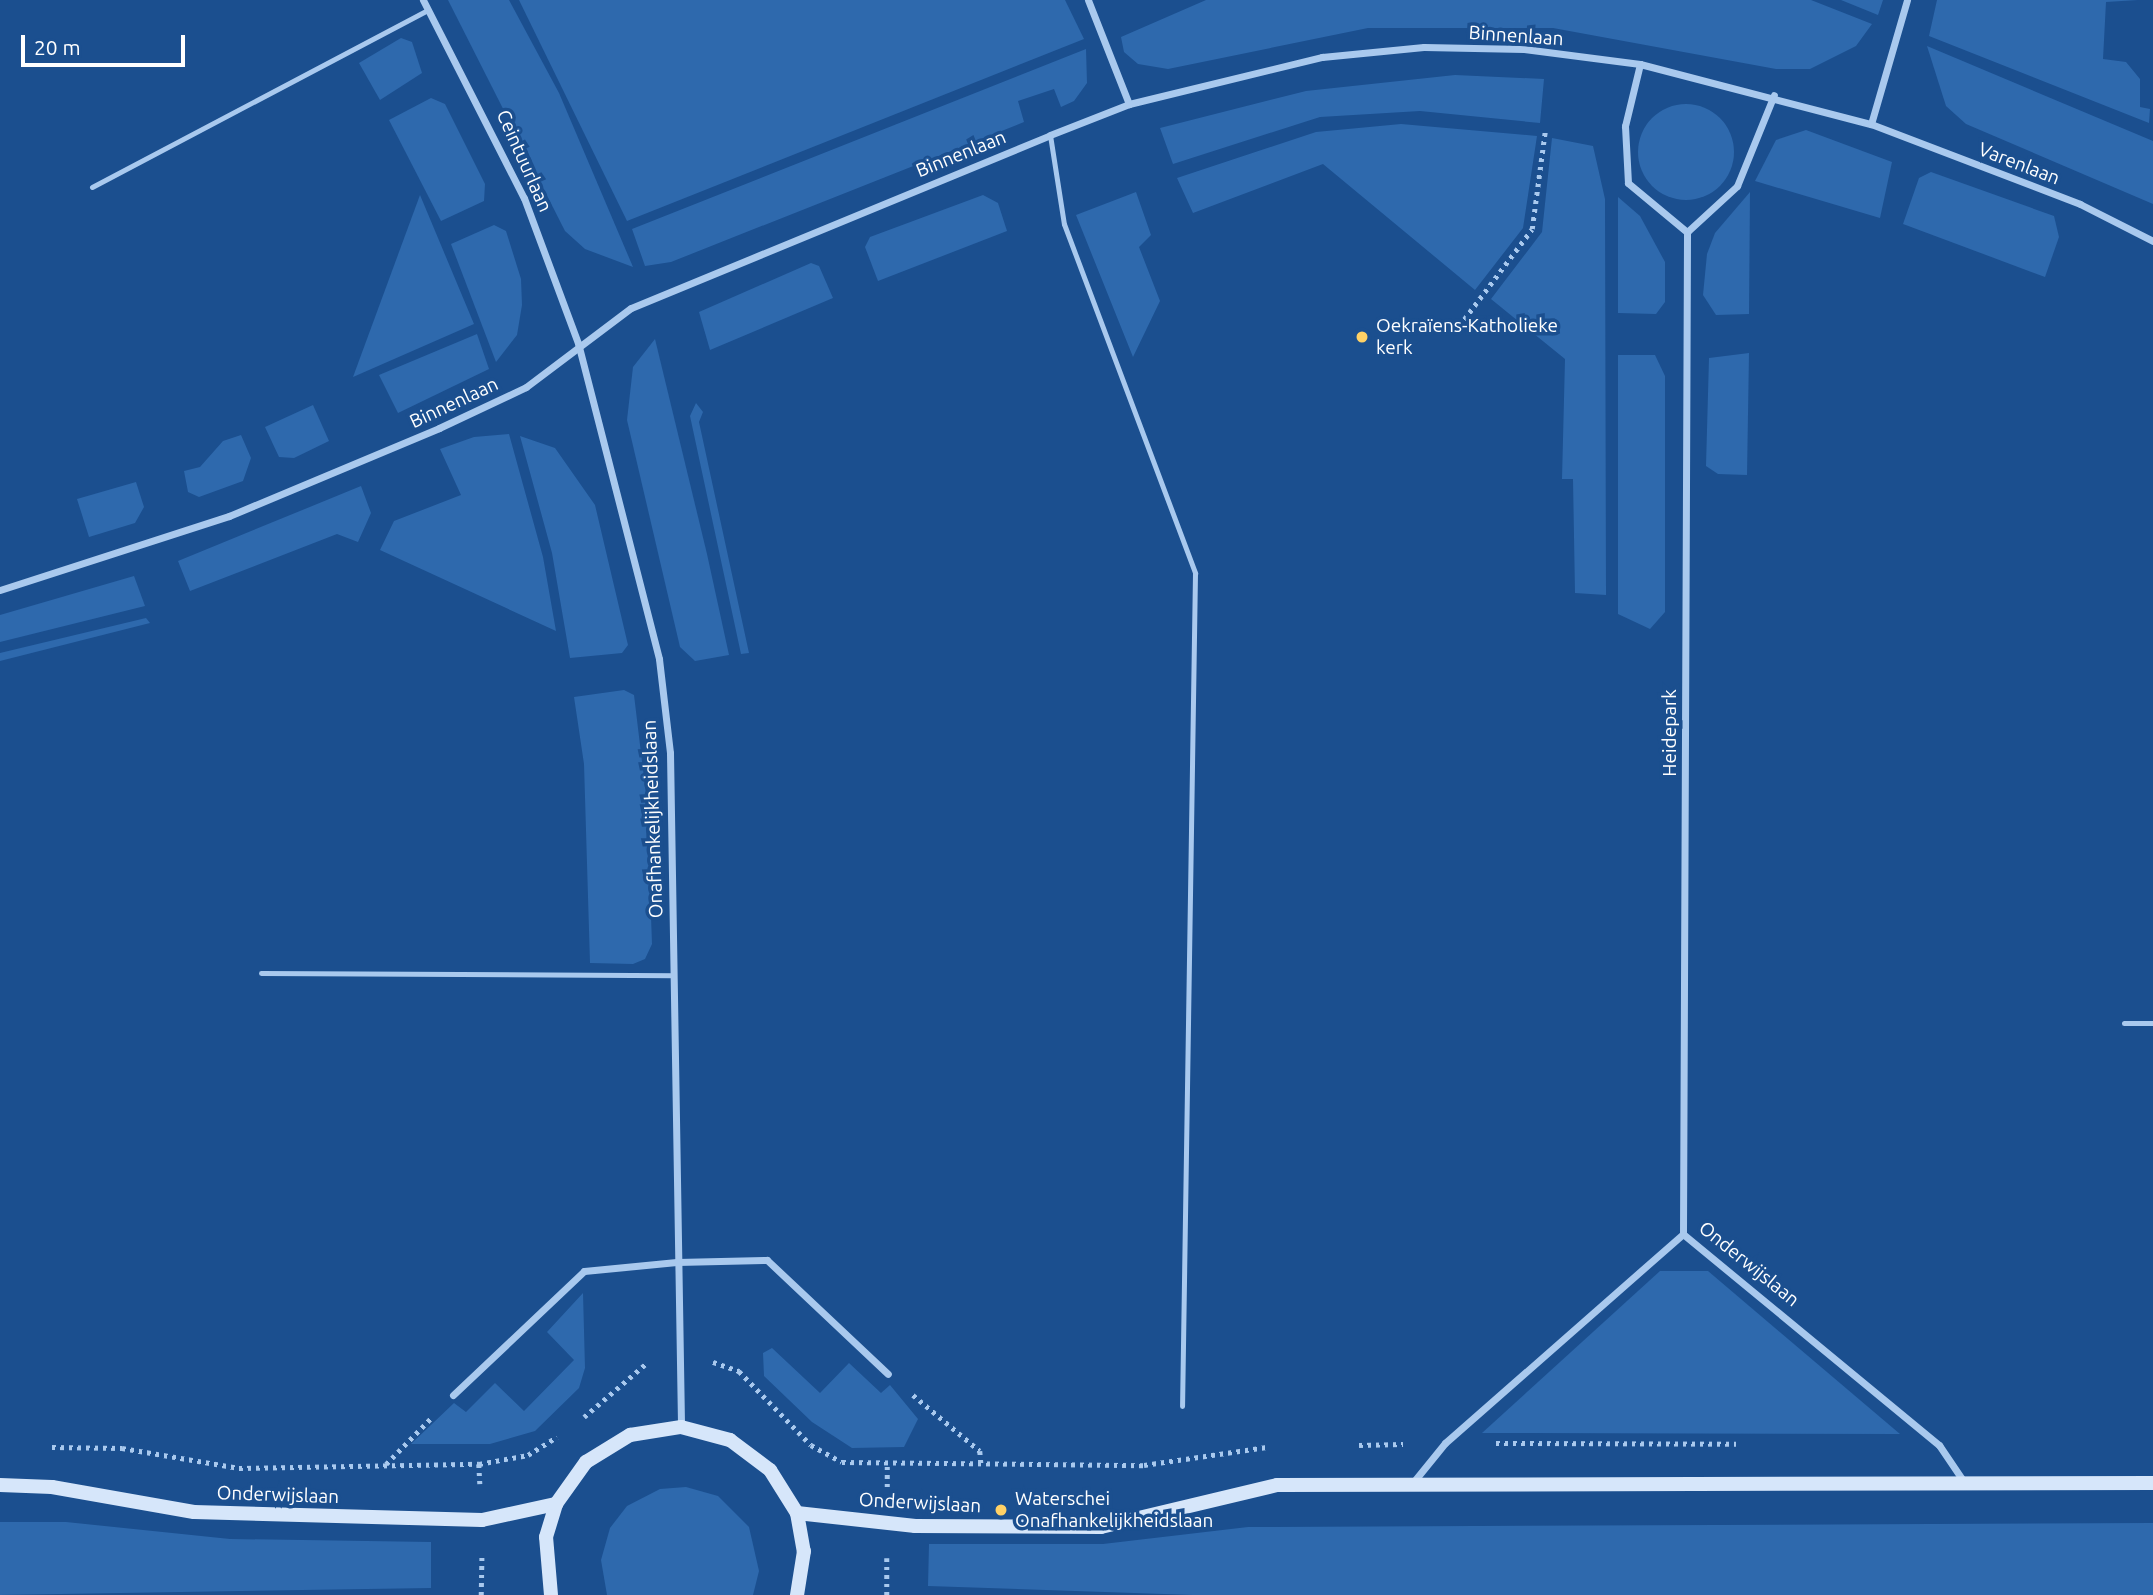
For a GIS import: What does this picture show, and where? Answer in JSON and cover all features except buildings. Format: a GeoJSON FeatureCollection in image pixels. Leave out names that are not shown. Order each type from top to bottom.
{"type":"FeatureCollection","features":[{"type":"Feature","properties":{"kind":"main road"},"geometry":{"type":"LineString","coordinates":[[551,1595],[546,1537],[556,1504],[586,1462],[630,1435],[681,1427],[730,1440],[770,1470],[797,1513],[804,1551],[797,1595]]}},
{"type":"Feature","properties":{"kind":"main road","name":"Onderwijslaan"},"geometry":{"type":"LineString","coordinates":[[797,1513],[915,1526],[1101,1527],[1277,1485],[1415,1480],[1966,1485],[2153,1483]]}},
{"type":"Feature","properties":{"kind":"main road","name":"Onderwijslaan"},"geometry":{"type":"LineString","coordinates":[[0,1485],[52,1487],[194,1512],[482,1520],[556,1504]]}},
{"type":"Feature","properties":{"kind":"street","name":"Ceintuurlaan"},"geometry":{"type":"LineString","coordinates":[[423,0],[530,212],[578,343]]}},
{"type":"Feature","properties":{"kind":"street"},"geometry":{"type":"LineString","coordinates":[[1088,0],[1129,104]]}},
{"type":"Feature","properties":{"kind":"street"},"geometry":{"type":"LineString","coordinates":[[1871,124],[1907,0]]}},
{"type":"Feature","properties":{"kind":"street","name":"Binnenlaan"},"geometry":{"type":"LineString","coordinates":[[0,590],[229,516],[439,428],[526,387],[578,343],[631,308],[1129,104],[1322,57],[1424,47],[1524,49],[1640,64],[1774,95],[1871,124]]}},
{"type":"Feature","properties":{"kind":"street"},"geometry":{"type":"LineString","coordinates":[[1640,64],[1625,126],[1628,183],[1686,232],[1737,186],[1774,95]]}},
{"type":"Feature","properties":{"kind":"street","name":"Varenlaan"},"geometry":{"type":"LineString","coordinates":[[1871,124],[2080,204],[2153,241]]}},
{"type":"Feature","properties":{"kind":"street","name":"Heidepark"},"geometry":{"type":"LineString","coordinates":[[1683,1234],[1686,232]]}},
{"type":"Feature","properties":{"kind":"street","name":"Onafhankelijkheidslaan"},"geometry":{"type":"LineString","coordinates":[[578,343],[659,659],[670,753],[681,1427]]}},
{"type":"Feature","properties":{"kind":"street","name":"Onderwijslaan"},"geometry":{"type":"LineString","coordinates":[[1415,1480],[1445,1443],[1683,1234],[1938,1445],[1966,1485]]}},
{"type":"Feature","properties":{"kind":"street"},"geometry":{"type":"LineString","coordinates":[[453,1395],[584,1271],[677,1262],[767,1260],[888,1374]]}},
{"type":"Feature","properties":{"kind":"lane"},"geometry":{"type":"LineString","coordinates":[[93,187],[428,10]]}},
{"type":"Feature","properties":{"kind":"lane"},"geometry":{"type":"LineString","coordinates":[[1049,135],[1064,223],[1195,573],[1182,1406]]}},
{"type":"Feature","properties":{"kind":"lane"},"geometry":{"type":"LineString","coordinates":[[261,973],[674,975]]}},
{"type":"Feature","properties":{"kind":"lane"},"geometry":{"type":"LineString","coordinates":[[2124,1023],[2153,1023]]}},
{"type":"Feature","properties":{"kind":"path"},"geometry":{"type":"LineString","coordinates":[[1458,326],[1532,229],[1545,131]]}},
{"type":"Feature","properties":{"kind":"path"},"geometry":{"type":"LineString","coordinates":[[576,1423],[645,1362],[654,1363]]}},
{"type":"Feature","properties":{"kind":"path"},"geometry":{"type":"LineString","coordinates":[[711,1362],[739,1371],[811,1445],[842,1462],[1144,1465],[1272,1447]]}},
{"type":"Feature","properties":{"kind":"path"},"geometry":{"type":"LineString","coordinates":[[888,1374],[980,1451],[981,1463]]}},
{"type":"Feature","properties":{"kind":"path"},"geometry":{"type":"LineString","coordinates":[[385,1465],[453,1395]]}},
{"type":"Feature","properties":{"kind":"path"},"geometry":{"type":"LineString","coordinates":[[52,1447],[122,1448],[239,1468],[480,1464],[528,1455],[567,1430]]}},
{"type":"Feature","properties":{"kind":"path"},"geometry":{"type":"LineString","coordinates":[[1445,1443],[1746,1444]]}},
{"type":"Feature","properties":{"kind":"path"},"geometry":{"type":"LineString","coordinates":[[1355,1445],[1410,1444]]}},
{"type":"Feature","properties":{"kind":"path"},"geometry":{"type":"LineString","coordinates":[[481,1595],[482,1543]]}},
{"type":"Feature","properties":{"kind":"path"},"geometry":{"type":"LineString","coordinates":[[887,1544],[887,1595]]}},
{"type":"Feature","properties":{"kind":"shaded area"},"geometry":{"type":"Polygon","coordinates":[[[448,0],[509,0],[559,93],[633,267],[585,249],[565,231],[448,0]]]}},
{"type":"Feature","properties":{"kind":"shaded area"},"geometry":{"type":"Polygon","coordinates":[[[519,0],[1065,0],[1084,39],[627,221],[519,0]]]}},
{"type":"Feature","properties":{"kind":"shaded area"},"geometry":{"type":"Polygon","coordinates":[[[1206,0],[1811,0],[1872,24],[1856,46],[1810,69],[1776,69],[1553,28],[1368,28],[1168,69],[1138,64],[1124,52],[1121,37],[1206,0]]]}},
{"type":"Feature","properties":{"kind":"shaded area"},"geometry":{"type":"Polygon","coordinates":[[[1841,0],[1883,0],[1878,15],[1841,0]]]}},
{"type":"Feature","properties":{"kind":"shaded area"},"geometry":{"type":"Polygon","coordinates":[[[1937,0],[2138,0],[2106,2],[2103,59],[2126,62],[2140,79],[2140,107],[2150,109],[2149,123],[1929,36],[1937,0]]]}},
{"type":"Feature","properties":{"kind":"shaded area"},"geometry":{"type":"Polygon","coordinates":[[[401,38],[412,42],[422,73],[380,100],[359,63],[401,38]]]}},
{"type":"Feature","properties":{"kind":"shaded area"},"geometry":{"type":"Polygon","coordinates":[[[1927,46],[2153,141],[2153,204],[1966,124],[1946,106],[1927,46]]]}},
{"type":"Feature","properties":{"kind":"shaded area"},"geometry":{"type":"Polygon","coordinates":[[[1086,49],[1087,83],[1074,101],[1061,107],[1054,89],[1018,101],[1024,122],[671,262],[645,266],[632,229],[1086,49]]]}},
{"type":"Feature","properties":{"kind":"shaded area"},"geometry":{"type":"Polygon","coordinates":[[[1455,75],[1544,79],[1540,123],[1420,111],[1320,117],[1173,164],[1160,128],[1306,91],[1455,75]]]}},
{"type":"Feature","properties":{"kind":"shaded area"},"geometry":{"type":"Polygon","coordinates":[[[431,98],[445,104],[485,184],[484,201],[441,221],[389,120],[431,98]]]}},
{"type":"Feature","properties":{"kind":"shaded area"},"geometry":{"type":"Polygon","coordinates":[[[1686,104],[1705,107],[1720,118],[1731,133],[1734,152],[1731,171],[1720,186],[1705,197],[1686,200],[1667,197],[1652,186],[1641,171],[1638,152],[1641,133],[1652,118],[1667,107],[1686,104]]]}},
{"type":"Feature","properties":{"kind":"shaded area"},"geometry":{"type":"Polygon","coordinates":[[[1401,124],[1537,136],[1523,228],[1475,290],[1323,164],[1193,213],[1177,178],[1316,132],[1401,124]]]}},
{"type":"Feature","properties":{"kind":"shaded area"},"geometry":{"type":"Polygon","coordinates":[[[1806,130],[1892,162],[1880,218],[1755,181],[1776,140],[1806,130]]]}},
{"type":"Feature","properties":{"kind":"shaded area"},"geometry":{"type":"Polygon","coordinates":[[[1552,138],[1593,146],[1605,199],[1606,595],[1575,593],[1573,479],[1562,479],[1565,359],[1491,299],[1542,232],[1552,138]]]}},
{"type":"Feature","properties":{"kind":"shaded area"},"geometry":{"type":"Polygon","coordinates":[[[1931,172],[2054,216],[2059,237],[2045,277],[1903,224],[1919,178],[1931,172]]]}},
{"type":"Feature","properties":{"kind":"shaded area"},"geometry":{"type":"Polygon","coordinates":[[[1136,192],[1151,235],[1139,247],[1160,301],[1133,357],[1076,215],[1136,192]]]}},
{"type":"Feature","properties":{"kind":"shaded area"},"geometry":{"type":"Polygon","coordinates":[[[1750,192],[1749,314],[1716,315],[1703,295],[1707,254],[1715,233],[1750,192]]]}},
{"type":"Feature","properties":{"kind":"shaded area"},"geometry":{"type":"Polygon","coordinates":[[[420,195],[474,324],[353,377],[420,195]]]}},
{"type":"Feature","properties":{"kind":"shaded area"},"geometry":{"type":"Polygon","coordinates":[[[983,195],[998,203],[1007,231],[878,281],[865,247],[870,237],[983,195]]]}},
{"type":"Feature","properties":{"kind":"shaded area"},"geometry":{"type":"Polygon","coordinates":[[[1618,197],[1640,216],[1665,262],[1665,302],[1656,314],[1618,313],[1618,197]]]}},
{"type":"Feature","properties":{"kind":"shaded area"},"geometry":{"type":"Polygon","coordinates":[[[494,225],[506,231],[521,279],[522,305],[517,335],[496,362],[451,244],[494,225]]]}},
{"type":"Feature","properties":{"kind":"shaded area"},"geometry":{"type":"Polygon","coordinates":[[[811,263],[819,266],[833,298],[710,350],[699,312],[811,263]]]}},
{"type":"Feature","properties":{"kind":"shaded area"},"geometry":{"type":"Polygon","coordinates":[[[477,334],[489,369],[398,413],[379,375],[477,334]]]}},
{"type":"Feature","properties":{"kind":"shaded area"},"geometry":{"type":"Polygon","coordinates":[[[655,339],[729,655],[695,661],[680,647],[627,420],[633,367],[655,339]]]}},
{"type":"Feature","properties":{"kind":"shaded area"},"geometry":{"type":"Polygon","coordinates":[[[1749,353],[1747,475],[1718,474],[1706,466],[1709,358],[1749,353]]]}},
{"type":"Feature","properties":{"kind":"shaded area"},"geometry":{"type":"Polygon","coordinates":[[[1618,355],[1655,355],[1665,376],[1665,612],[1650,629],[1618,614],[1618,355]]]}},
{"type":"Feature","properties":{"kind":"shaded area"},"geometry":{"type":"Polygon","coordinates":[[[696,403],[703,412],[699,422],[749,653],[741,654],[690,416],[696,403]]]}},
{"type":"Feature","properties":{"kind":"shaded area"},"geometry":{"type":"Polygon","coordinates":[[[313,405],[329,441],[294,458],[279,457],[265,427],[313,405]]]}},
{"type":"Feature","properties":{"kind":"shaded area"},"geometry":{"type":"Polygon","coordinates":[[[509,434],[543,557],[556,631],[380,550],[394,521],[461,495],[440,449],[474,437],[509,434]]]}},
{"type":"Feature","properties":{"kind":"shaded area"},"geometry":{"type":"Polygon","coordinates":[[[241,435],[251,458],[243,481],[199,497],[188,492],[184,471],[200,467],[223,441],[241,435]]]}},
{"type":"Feature","properties":{"kind":"shaded area"},"geometry":{"type":"Polygon","coordinates":[[[520,436],[555,448],[595,505],[628,645],[622,653],[570,658],[552,553],[520,436]]]}},
{"type":"Feature","properties":{"kind":"shaded area"},"geometry":{"type":"Polygon","coordinates":[[[136,482],[144,507],[135,523],[89,537],[77,499],[136,482]]]}},
{"type":"Feature","properties":{"kind":"shaded area"},"geometry":{"type":"Polygon","coordinates":[[[361,486],[371,513],[358,542],[337,534],[190,591],[178,561],[361,486]]]}},
{"type":"Feature","properties":{"kind":"shaded area"},"geometry":{"type":"Polygon","coordinates":[[[134,576],[145,606],[0,642],[0,615],[134,576]]]}},
{"type":"Feature","properties":{"kind":"shaded area"},"geometry":{"type":"Polygon","coordinates":[[[146,618],[150,623],[0,661],[0,653],[146,618]]]}},
{"type":"Feature","properties":{"kind":"shaded area"},"geometry":{"type":"Polygon","coordinates":[[[624,690],[634,695],[647,803],[652,944],[645,959],[633,964],[590,963],[584,764],[574,697],[624,690]]]}},
{"type":"Feature","properties":{"kind":"shaded area"},"geometry":{"type":"Polygon","coordinates":[[[1660,1271],[1708,1271],[1900,1434],[1482,1433],[1660,1271]]]}},
{"type":"Feature","properties":{"kind":"shaded area"},"geometry":{"type":"Polygon","coordinates":[[[583,1293],[585,1368],[579,1388],[535,1431],[490,1444],[411,1444],[454,1403],[466,1412],[495,1383],[524,1411],[574,1360],[547,1332],[583,1293]]]}},
{"type":"Feature","properties":{"kind":"shaded area"},"geometry":{"type":"Polygon","coordinates":[[[772,1348],[820,1393],[849,1363],[881,1393],[890,1385],[918,1419],[904,1447],[852,1448],[812,1422],[764,1376],[763,1353],[772,1348]]]}},
{"type":"Feature","properties":{"kind":"shaded area"},"geometry":{"type":"Polygon","coordinates":[[[686,1487],[718,1496],[749,1527],[759,1571],[753,1595],[607,1595],[601,1560],[610,1528],[627,1506],[660,1489],[686,1487]]]}},
{"type":"Feature","properties":{"kind":"shaded area"},"geometry":{"type":"Polygon","coordinates":[[[0,1522],[66,1522],[230,1539],[431,1542],[431,1588],[0,1595],[0,1522]]]}},
{"type":"Feature","properties":{"kind":"shaded area"},"geometry":{"type":"Polygon","coordinates":[[[2153,1523],[2153,1595],[1193,1595],[928,1586],[929,1544],[1103,1544],[1248,1527],[2153,1523]]]}},
{"type":"Feature","properties":{"kind":"place","name":"Oekraïens-Katholieke kerk"},"geometry":{"type":"Point","coordinates":[1362,337]}},
{"type":"Feature","properties":{"kind":"place","name":"Waterschei Onafhankelijkheidslaan"},"geometry":{"type":"Point","coordinates":[1001,1510]}}]}
